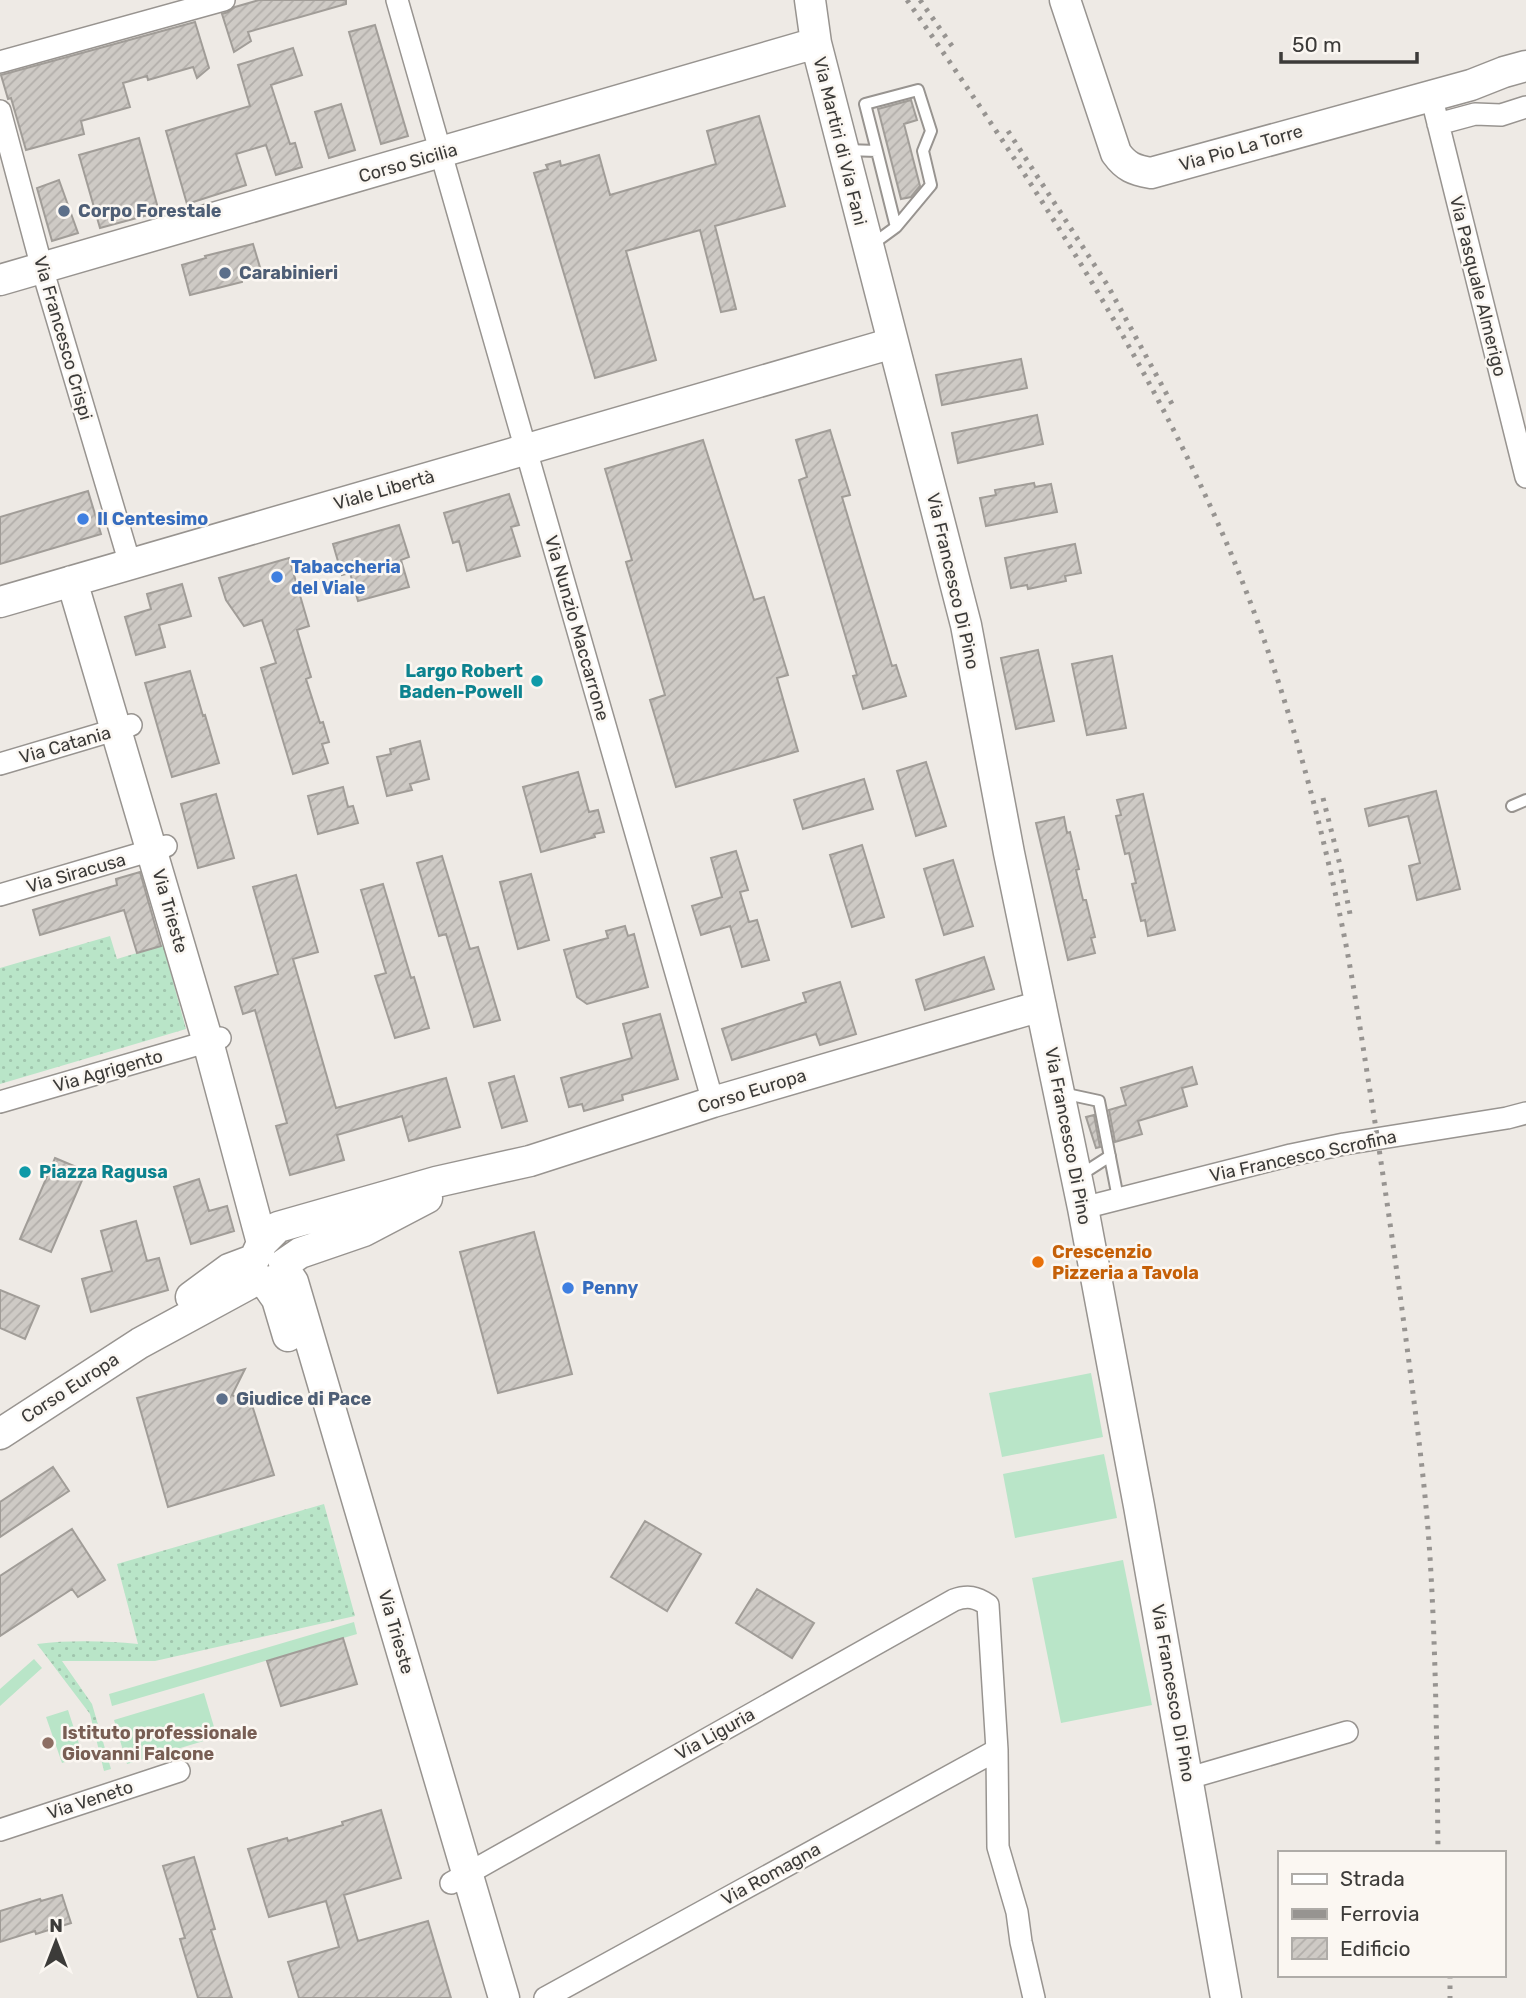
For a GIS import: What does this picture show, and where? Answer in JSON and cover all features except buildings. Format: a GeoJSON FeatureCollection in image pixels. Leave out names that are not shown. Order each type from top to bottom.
{"type":"FeatureCollection","features":[{"type":"Feature","properties":{"kind":"street"},"geometry":{"type":"LineString","coordinates":[[0,62],[224,0]]}},
{"type":"Feature","properties":{"kind":"street","name":"Via Nunzio Maccarrone"},"geometry":{"type":"LineString","coordinates":[[397,0],[713,1102]]}},
{"type":"Feature","properties":{"kind":"street","name":"Via Martiri di Via Fani"},"geometry":{"type":"LineString","coordinates":[[810,0],[816,43],[877,280]]}},
{"type":"Feature","properties":{"kind":"street","name":"Via Pio La Torre"},"geometry":{"type":"LineString","coordinates":[[1065,0],[1115,153],[1125,165],[1151,173],[1471,85],[1526,66]]}},
{"type":"Feature","properties":{"kind":"street","name":"Corso Sicilia"},"geometry":{"type":"LineString","coordinates":[[0,280],[816,43]]}},
{"type":"Feature","properties":{"kind":"street"},"geometry":{"type":"LineString","coordinates":[[1471,85],[1501,85],[1526,89]]}},
{"type":"Feature","properties":{"kind":"street","name":"Via Pasquale Almerigo"},"geometry":{"type":"LineString","coordinates":[[1431,95],[1526,477]]}},
{"type":"Feature","properties":{"kind":"street"},"geometry":{"type":"LineString","coordinates":[[1438,124],[1475,114],[1501,114],[1526,107]]}},
{"type":"Feature","properties":{"kind":"street","name":"Via Francesco Crispi"},"geometry":{"type":"LineString","coordinates":[[0,111],[42,268],[130,564]]}},
{"type":"Feature","properties":{"kind":"street","name":"Via Francesco Di Pino"},"geometry":{"type":"LineString","coordinates":[[877,280],[966,625],[1009,853],[1083,1208],[1189,1778],[1226,1998]]}},
{"type":"Feature","properties":{"kind":"street","name":"Viale Libertà"},"geometry":{"type":"LineString","coordinates":[[0,602],[893,343]]}},
{"type":"Feature","properties":{"kind":"street","name":"Via Trieste"},"geometry":{"type":"LineString","coordinates":[[79,578],[215,1040],[277,1299],[459,1878],[504,1998]]}},
{"type":"Feature","properties":{"kind":"street","name":"Via Catania"},"geometry":{"type":"LineString","coordinates":[[0,764],[124,728]]}},
{"type":"Feature","properties":{"kind":"street","name":"Via Siracusa"},"geometry":{"type":"LineString","coordinates":[[0,895],[159,848]]}},
{"type":"Feature","properties":{"kind":"street","name":"Corso Europa"},"geometry":{"type":"LineString","coordinates":[[0,1434],[140,1343],[229,1269],[268,1260],[323,1230],[436,1182],[530,1161],[713,1102],[1041,1006]]}},
{"type":"Feature","properties":{"kind":"street","name":"Via Agrigento"},"geometry":{"type":"LineString","coordinates":[[4,1100],[215,1040]]}},
{"type":"Feature","properties":{"kind":"street","name":"Via Francesco Scrofina"},"geometry":{"type":"LineString","coordinates":[[1083,1208],[1304,1152],[1526,1113]]}},
{"type":"Feature","properties":{"kind":"street","name":"Via Liguria"},"geometry":{"type":"LineString","coordinates":[[459,1878],[954,1600],[964,1597],[978,1598],[988,1605],[997,1750]]}},
{"type":"Feature","properties":{"kind":"street"},"geometry":{"type":"LineString","coordinates":[[1189,1778],[1347,1732]]}},
{"type":"Feature","properties":{"kind":"street"},"geometry":{"type":"LineString","coordinates":[[997,1750],[999,1847],[1017,1913],[1034,1998]]}},
{"type":"Feature","properties":{"kind":"street","name":"Via Romagna"},"geometry":{"type":"LineString","coordinates":[[545,1998],[997,1750]]}},
{"type":"Feature","properties":{"kind":"street","name":"Via Veneto"},"geometry":{"type":"LineString","coordinates":[[0,1830],[179,1771]]}},
{"type":"Feature","properties":{"kind":"street","name":"Via Trieste"},"geometry":{"type":"LineString","coordinates":[[459,1878],[484,1998]]}},
{"type":"Feature","properties":{"kind":"lane"},"geometry":{"type":"LineString","coordinates":[[868,248],[896,227],[931,185],[923,151],[931,131],[918,90],[865,104],[896,227]]}},
{"type":"Feature","properties":{"kind":"lane"},"geometry":{"type":"LineString","coordinates":[[843,150],[877,152]]}},
{"type":"Feature","properties":{"kind":"lane"},"geometry":{"type":"LineString","coordinates":[[1512,806],[1526,800]]}},
{"type":"Feature","properties":{"kind":"lane"},"geometry":{"type":"LineString","coordinates":[[1059,1093],[1099,1101],[1118,1198]]}},
{"type":"Feature","properties":{"kind":"lane"},"geometry":{"type":"LineString","coordinates":[[1076,1177],[1110,1156]]}},
{"type":"Feature","properties":{"kind":"green space"},"geometry":{"type":"Polygon","coordinates":[[[110,936],[117,959],[163,945],[186,1029],[0,1084],[0,968],[110,936]]]}},
{"type":"Feature","properties":{"kind":"green space"},"geometry":{"type":"Polygon","coordinates":[[[1091,1373],[1103,1437],[1002,1457],[989,1393],[1091,1373]]]}},
{"type":"Feature","properties":{"kind":"green space"},"geometry":{"type":"Polygon","coordinates":[[[1104,1454],[1117,1518],[1015,1538],[1003,1474],[1104,1454]]]}},
{"type":"Feature","properties":{"kind":"green space"},"geometry":{"type":"Polygon","coordinates":[[[324,1504],[355,1616],[155,1661],[62,1661],[92,1704],[111,1769],[104,1771],[90,1714],[37,1644],[88,1641],[138,1644],[117,1564],[324,1504]]]}},
{"type":"Feature","properties":{"kind":"green space"},"geometry":{"type":"Polygon","coordinates":[[[1123,1560],[1152,1705],[1061,1723],[1032,1578],[1123,1560]]]}},
{"type":"Feature","properties":{"kind":"green space"},"geometry":{"type":"Polygon","coordinates":[[[354,1622],[357,1634],[112,1706],[109,1694],[354,1622]]]}},
{"type":"Feature","properties":{"kind":"green space"},"geometry":{"type":"Polygon","coordinates":[[[34,1659],[42,1668],[0,1706],[0,1689],[34,1659]]]}},
{"type":"Feature","properties":{"kind":"green space"},"geometry":{"type":"Polygon","coordinates":[[[204,1693],[217,1737],[127,1764],[114,1720],[204,1693]]]}},
{"type":"Feature","properties":{"kind":"green space"},"geometry":{"type":"Polygon","coordinates":[[[68,1710],[83,1756],[62,1763],[46,1717],[68,1710]]]}},
{"type":"Feature","properties":{"kind":"railway"},"geometry":{"type":"LineString","coordinates":[[907,0],[1039,197],[1081,264],[1159,401],[1194,472],[1247,593],[1298,744],[1325,847],[1358,1012],[1384,1179],[1422,1463],[1432,1594],[1438,1851]]}},
{"type":"Feature","properties":{"kind":"railway"},"geometry":{"type":"LineString","coordinates":[[920,0],[952,46]]}},
{"type":"Feature","properties":{"kind":"railway"},"geometry":{"type":"LineString","coordinates":[[1008,131],[1108,286],[1172,404]]}},
{"type":"Feature","properties":{"kind":"railway"},"geometry":{"type":"LineString","coordinates":[[1323,798],[1350,914]]}},
{"type":"Feature","properties":{"kind":"railway"},"geometry":{"type":"LineString","coordinates":[[1450,1977],[1450,1998]]}},
{"type":"Feature","properties":{"kind":"place","name":"Corpo Forestale"},"geometry":{"type":"Point","coordinates":[64,211]}},
{"type":"Feature","properties":{"kind":"place","name":"Carabinieri"},"geometry":{"type":"Point","coordinates":[225,273]}},
{"type":"Feature","properties":{"kind":"place","name":"Il Centesimo"},"geometry":{"type":"Point","coordinates":[83,519]}},
{"type":"Feature","properties":{"kind":"place","name":"Tabaccheria del Viale"},"geometry":{"type":"Point","coordinates":[277,577]}},
{"type":"Feature","properties":{"kind":"place","name":"Largo Robert Baden-Powell"},"geometry":{"type":"Point","coordinates":[537,681]}},
{"type":"Feature","properties":{"kind":"place","name":"Piazza Ragusa"},"geometry":{"type":"Point","coordinates":[25,1172]}},
{"type":"Feature","properties":{"kind":"place","name":"Crescenzio Pizzeria a Tavola"},"geometry":{"type":"Point","coordinates":[1038,1262]}},
{"type":"Feature","properties":{"kind":"place","name":"Penny"},"geometry":{"type":"Point","coordinates":[568,1288]}},
{"type":"Feature","properties":{"kind":"place","name":"Giudice di Pace"},"geometry":{"type":"Point","coordinates":[222,1399]}},
{"type":"Feature","properties":{"kind":"place","name":"Istituto professionale Giovanni Falcone"},"geometry":{"type":"Point","coordinates":[48,1743]}}]}
